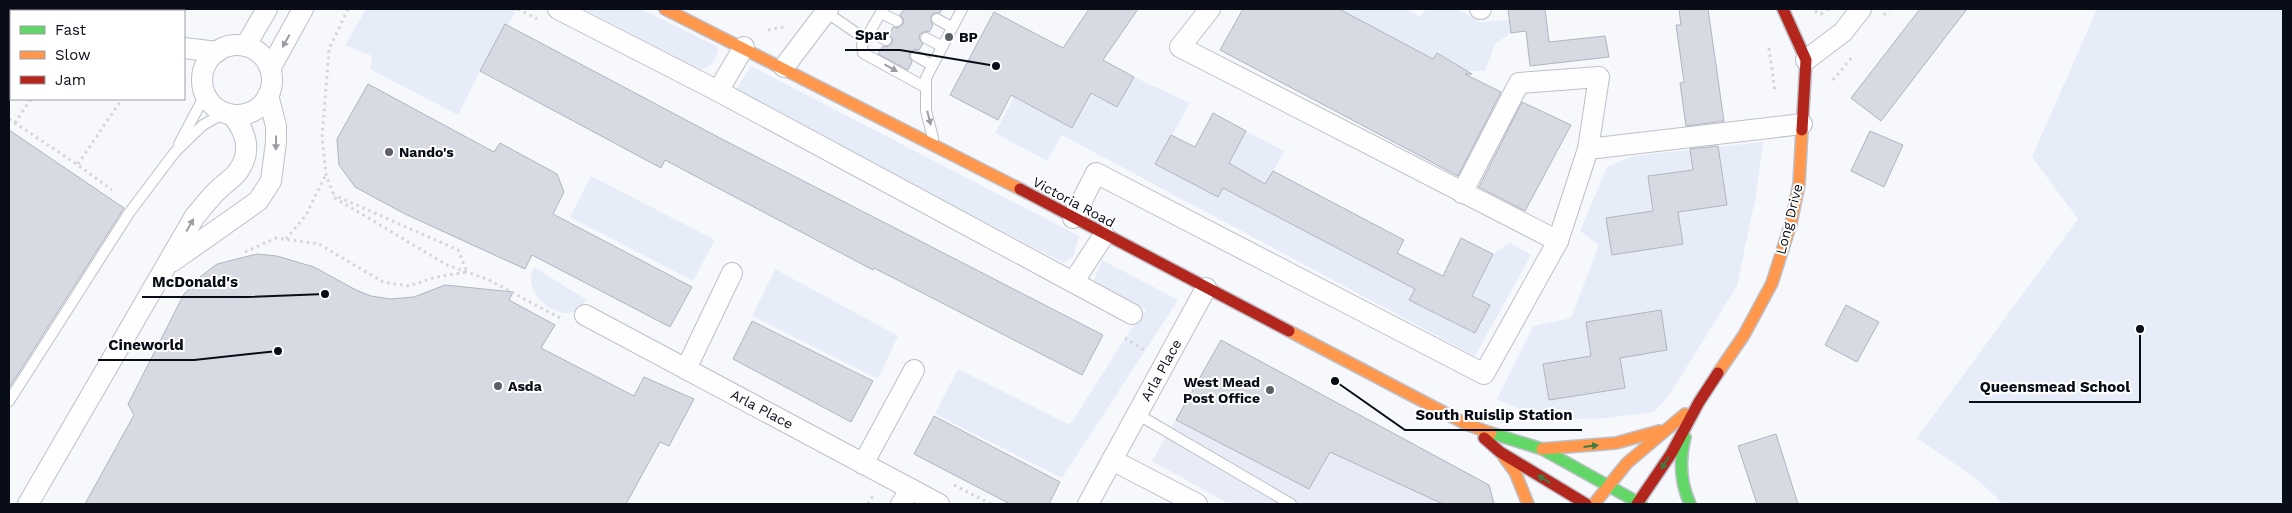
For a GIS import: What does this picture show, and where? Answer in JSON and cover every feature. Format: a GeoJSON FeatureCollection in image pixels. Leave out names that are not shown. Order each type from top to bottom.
{"type":"FeatureCollection","features":[{"type":"Feature","properties":{"kind":"street"},"geometry":{"type":"LineString","coordinates":[[246,45],[266,9]]}},
{"type":"Feature","properties":{"kind":"street"},"geometry":{"type":"LineString","coordinates":[[270,69],[303,9]]}},
{"type":"Feature","properties":{"kind":"street"},"geometry":{"type":"LineString","coordinates":[[558,9],[718,91],[1074,281],[1132,314]]}},
{"type":"Feature","properties":{"kind":"street","name":"Victoria Road"},"geometry":{"type":"LineString","coordinates":[[665,9],[935,144],[1104,235],[1468,425],[1542,449],[1639,504]]}},
{"type":"Feature","properties":{"kind":"street"},"geometry":{"type":"LineString","coordinates":[[1210,9],[1180,46],[1462,194],[1558,241]]}},
{"type":"Feature","properties":{"kind":"street"},"geometry":{"type":"LineString","coordinates":[[1783,9],[1806,60],[1843,32],[1861,9]]}},
{"type":"Feature","properties":{"kind":"street"},"geometry":{"type":"LineString","coordinates":[[784,67],[827,10]]}},
{"type":"Feature","properties":{"kind":"street"},"geometry":{"type":"LineString","coordinates":[[203,90],[205,66],[216,52],[225,48],[246,45],[260,54],[270,69],[272,78],[268,95],[254,111],[244,115],[229,114]]}},
{"type":"Feature","properties":{"kind":"street"},"geometry":{"type":"LineString","coordinates":[[718,91],[744,47]]}},
{"type":"Feature","properties":{"kind":"street"},"geometry":{"type":"LineString","coordinates":[[185,48],[216,52]]}},
{"type":"Feature","properties":{"kind":"street"},"geometry":{"type":"LineString","coordinates":[[28,504],[195,216],[217,191],[239,171],[245,156],[247,140],[242,128],[229,114],[210,102],[185,59]]}},
{"type":"Feature","properties":{"kind":"street","name":"Long Drive"},"geometry":{"type":"LineString","coordinates":[[1639,504],[1690,422],[1699,402],[1744,335],[1772,283],[1791,223],[1799,184],[1806,60]]}},
{"type":"Feature","properties":{"kind":"street"},"geometry":{"type":"LineString","coordinates":[[1073,218],[1096,173],[1484,374],[1558,241],[1588,149],[1599,77],[1519,83],[1462,194]]}},
{"type":"Feature","properties":{"kind":"street"},"geometry":{"type":"LineString","coordinates":[[165,267],[258,201],[271,181],[276,126],[268,95]]}},
{"type":"Feature","properties":{"kind":"street"},"geometry":{"type":"LineString","coordinates":[[1588,149],[1802,124]]}},
{"type":"Feature","properties":{"kind":"street"},"geometry":{"type":"LineString","coordinates":[[1074,281],[1104,235]]}},
{"type":"Feature","properties":{"kind":"street"},"geometry":{"type":"LineString","coordinates":[[686,369],[732,273]]}},
{"type":"Feature","properties":{"kind":"street","name":"Arla Place"},"geometry":{"type":"LineString","coordinates":[[1088,504],[1206,288]]}},
{"type":"Feature","properties":{"kind":"street","name":"Arla Place"},"geometry":{"type":"LineString","coordinates":[[585,314],[863,464],[906,497],[939,504]]}},
{"type":"Feature","properties":{"kind":"street"},"geometry":{"type":"LineString","coordinates":[[863,464],[914,370]]}},
{"type":"Feature","properties":{"kind":"street","name":"Long Drive"},"geometry":{"type":"LineString","coordinates":[[1594,504],[1627,463],[1699,402]]}},
{"type":"Feature","properties":{"kind":"street"},"geometry":{"type":"LineString","coordinates":[[1690,422],[1680,456],[1682,480],[1690,504]]}},
{"type":"Feature","properties":{"kind":"street","name":"Victoria Road"},"geometry":{"type":"LineString","coordinates":[[1468,425],[1500,452],[1586,504]]}},
{"type":"Feature","properties":{"kind":"street"},"geometry":{"type":"LineString","coordinates":[[1542,449],[1572,448],[1630,440],[1673,425]]}},
{"type":"Feature","properties":{"kind":"street"},"geometry":{"type":"LineString","coordinates":[[1500,452],[1515,472],[1528,504]]}},
{"type":"Feature","properties":{"kind":"street"},"geometry":{"type":"LineString","coordinates":[[1112,460],[1197,504]]}},
{"type":"Feature","properties":{"kind":"lane"},"geometry":{"type":"LineString","coordinates":[[935,144],[926,110],[926,78],[961,9]]}},
{"type":"Feature","properties":{"kind":"lane"},"geometry":{"type":"LineString","coordinates":[[827,10],[867,35],[886,40]]}},
{"type":"Feature","properties":{"kind":"lane"},"geometry":{"type":"LineString","coordinates":[[897,21],[882,11],[862,45],[863,53],[925,87]]}},
{"type":"Feature","properties":{"kind":"lane"},"geometry":{"type":"LineString","coordinates":[[937,19],[951,27]]}},
{"type":"Feature","properties":{"kind":"lane"},"geometry":{"type":"LineString","coordinates":[[926,38],[941,46]]}},
{"type":"Feature","properties":{"kind":"lane"},"geometry":{"type":"LineString","coordinates":[[916,56],[932,65]]}},
{"type":"Feature","properties":{"kind":"lane"},"geometry":{"type":"LineString","coordinates":[[175,152],[203,90]]}},
{"type":"Feature","properties":{"kind":"lane"},"geometry":{"type":"LineString","coordinates":[[9,400],[129,213],[175,152],[203,125],[229,114]]}},
{"type":"Feature","properties":{"kind":"lane"},"geometry":{"type":"LineString","coordinates":[[1137,414],[1291,504]]}},
{"type":"Feature","properties":{"kind":"path"},"geometry":{"type":"LineString","coordinates":[[348,9],[329,49],[322,138],[326,175],[335,198],[447,265],[489,280],[563,320]]}},
{"type":"Feature","properties":{"kind":"path"},"geometry":{"type":"LineString","coordinates":[[518,9],[544,23]]}},
{"type":"Feature","properties":{"kind":"path"},"geometry":{"type":"LineString","coordinates":[[1810,9],[1820,14],[1828,9]]}},
{"type":"Feature","properties":{"kind":"path"},"geometry":{"type":"LineString","coordinates":[[16,123],[30,100]]}},
{"type":"Feature","properties":{"kind":"path"},"geometry":{"type":"LineString","coordinates":[[78,165],[121,100]]}},
{"type":"Feature","properties":{"kind":"path"},"geometry":{"type":"LineString","coordinates":[[9,118],[112,190]]}},
{"type":"Feature","properties":{"kind":"path"},"geometry":{"type":"LineString","coordinates":[[286,239],[306,215],[326,175]]}},
{"type":"Feature","properties":{"kind":"path"},"geometry":{"type":"LineString","coordinates":[[334,194],[458,250],[467,272]]}},
{"type":"Feature","properties":{"kind":"path"},"geometry":{"type":"LineString","coordinates":[[245,252],[276,238],[319,244],[383,282],[409,286],[436,277],[467,272]]}},
{"type":"Feature","properties":{"kind":"path"},"geometry":{"type":"LineString","coordinates":[[1120,335],[1144,349],[1145,357]]}},
{"type":"Feature","properties":{"kind":"shaded area"},"geometry":{"type":"Polygon","coordinates":[[[366,9],[517,9],[480,71],[458,115],[370,69],[372,56],[345,45],[366,9]]]}},
{"type":"Feature","properties":{"kind":"shaded area"},"geometry":{"type":"Polygon","coordinates":[[[584,9],[641,9],[718,47],[717,55],[711,64],[701,70],[584,9]]]}},
{"type":"Feature","properties":{"kind":"shaded area"},"geometry":{"type":"Polygon","coordinates":[[[1339,9],[1406,9],[1420,17],[1426,9],[1457,9],[1480,22],[1509,20],[1511,33],[1495,44],[1485,71],[1467,71],[1438,53],[1433,59],[1339,9]]]}},
{"type":"Feature","properties":{"kind":"shaded area"},"geometry":{"type":"Polygon","coordinates":[[[2097,9],[2283,9],[2283,504],[2003,504],[1977,479],[1917,438],[2078,219],[2032,157],[2097,9]]]}},
{"type":"Feature","properties":{"kind":"shaded area"},"geometry":{"type":"Polygon","coordinates":[[[751,66],[1079,236],[1073,257],[1064,263],[735,91],[751,66]]]}},
{"type":"Feature","properties":{"kind":"shaded area"},"geometry":{"type":"Polygon","coordinates":[[[1134,77],[1190,103],[1156,164],[1218,197],[1234,167],[1229,163],[1246,131],[1284,151],[1255,205],[1386,274],[1417,285],[1410,300],[1475,333],[1490,305],[1472,295],[1493,254],[1510,243],[1531,255],[1475,356],[1062,135],[1047,161],[995,133],[1014,97],[1072,128],[1091,93],[1117,107],[1134,77]]]}},
{"type":"Feature","properties":{"kind":"shaded area"},"geometry":{"type":"Polygon","coordinates":[[[1763,142],[1756,195],[1737,286],[1668,397],[1654,412],[1606,418],[1544,420],[1497,399],[1533,326],[1571,318],[1599,245],[1580,231],[1607,167],[1632,156],[1763,142]],[[1721,166],[1648,176],[1653,211],[1607,218],[1612,255],[1683,244],[1678,212],[1727,205],[1721,166]],[[1661,310],[1586,322],[1591,356],[1543,364],[1549,400],[1624,388],[1620,358],[1667,350],[1661,310]]]}},
{"type":"Feature","properties":{"kind":"shaded area"},"geometry":{"type":"Polygon","coordinates":[[[591,176],[715,240],[693,281],[570,217],[591,176]]]}},
{"type":"Feature","properties":{"kind":"shaded area"},"geometry":{"type":"Polygon","coordinates":[[[1102,260],[1178,300],[1062,478],[935,414],[958,369],[1070,425],[1129,332],[1146,310],[1093,282],[1102,260]]]}},
{"type":"Feature","properties":{"kind":"shaded area"},"geometry":{"type":"Polygon","coordinates":[[[534,267],[587,300],[576,311],[568,313],[550,308],[536,295],[532,286],[531,276],[534,267]]]}},
{"type":"Feature","properties":{"kind":"shaded area"},"geometry":{"type":"Polygon","coordinates":[[[775,269],[898,336],[878,379],[752,316],[775,269]]]}},
{"type":"Feature","properties":{"kind":"shaded area"},"geometry":{"type":"Polygon","coordinates":[[[1221,340],[1489,485],[1494,504],[1229,504],[1152,461],[1221,340]]]}},
{"type":"Feature","properties":{"kind":"building"},"geometry":{"type":"Polygon","coordinates":[[[904,9],[942,9],[940,13],[934,13],[931,16],[933,25],[929,32],[925,31],[920,34],[919,39],[923,44],[919,50],[915,49],[910,52],[909,57],[912,62],[908,70],[878,54],[883,46],[887,47],[892,43],[893,39],[889,34],[893,27],[898,28],[903,24],[904,20],[900,15],[904,9]]]}},
{"type":"Feature","properties":{"kind":"building"},"geometry":{"type":"Polygon","coordinates":[[[1089,9],[1138,9],[1103,60],[1134,77],[1117,107],[1091,93],[1072,128],[1011,95],[998,120],[950,95],[994,12],[1063,48],[1089,9]]]}},
{"type":"Feature","properties":{"kind":"building"},"geometry":{"type":"Polygon","coordinates":[[[1243,9],[1339,9],[1433,59],[1437,53],[1472,74],[1465,74],[1501,92],[1458,176],[1220,50],[1243,9]]]}},
{"type":"Feature","properties":{"kind":"building"},"geometry":{"type":"Polygon","coordinates":[[[1508,9],[1545,9],[1549,42],[1605,36],[1609,57],[1530,66],[1526,31],[1511,33],[1508,9]]]}},
{"type":"Feature","properties":{"kind":"building"},"geometry":{"type":"Polygon","coordinates":[[[1679,9],[1708,9],[1724,121],[1686,126],[1680,83],[1684,82],[1676,25],[1681,25],[1679,9]]]}},
{"type":"Feature","properties":{"kind":"building"},"geometry":{"type":"Polygon","coordinates":[[[1920,9],[1967,9],[1881,121],[1851,98],[1920,9]]]}},
{"type":"Feature","properties":{"kind":"building"},"geometry":{"type":"Polygon","coordinates":[[[505,24],[718,137],[1103,335],[1082,375],[874,268],[873,270],[665,160],[661,168],[480,71],[505,24]]]}},
{"type":"Feature","properties":{"kind":"building"},"geometry":{"type":"Polygon","coordinates":[[[368,84],[494,152],[500,143],[557,174],[564,192],[553,214],[692,287],[670,327],[532,255],[525,269],[405,214],[355,187],[339,165],[337,139],[368,84]]]}},
{"type":"Feature","properties":{"kind":"building"},"geometry":{"type":"Polygon","coordinates":[[[1522,102],[1571,125],[1525,211],[1479,187],[1522,102]]]}},
{"type":"Feature","properties":{"kind":"building"},"geometry":{"type":"Polygon","coordinates":[[[1213,113],[1246,131],[1229,163],[1265,184],[1273,171],[1404,240],[1397,253],[1443,276],[1461,238],[1493,254],[1472,296],[1490,305],[1475,333],[1409,300],[1415,289],[1223,188],[1218,197],[1155,164],[1171,135],[1195,147],[1213,113]]]}},
{"type":"Feature","properties":{"kind":"building"},"geometry":{"type":"Polygon","coordinates":[[[9,130],[124,208],[9,388],[9,130]]]}},
{"type":"Feature","properties":{"kind":"building"},"geometry":{"type":"Polygon","coordinates":[[[1870,131],[1903,145],[1884,187],[1851,171],[1870,131]]]}},
{"type":"Feature","properties":{"kind":"building"},"geometry":{"type":"Polygon","coordinates":[[[1718,146],[1727,205],[1678,212],[1683,244],[1612,255],[1606,218],[1653,211],[1648,176],[1693,170],[1690,149],[1718,146]]]}},
{"type":"Feature","properties":{"kind":"building"},"geometry":{"type":"Polygon","coordinates":[[[257,254],[277,256],[314,267],[356,290],[371,296],[390,299],[414,297],[445,285],[513,292],[509,300],[555,325],[541,348],[634,396],[644,377],[694,399],[669,446],[660,442],[626,504],[85,504],[134,415],[128,404],[184,294],[200,277],[217,264],[257,254]]]}},
{"type":"Feature","properties":{"kind":"building"},"geometry":{"type":"Polygon","coordinates":[[[1846,305],[1879,322],[1857,362],[1825,345],[1846,305]]]}},
{"type":"Feature","properties":{"kind":"building"},"geometry":{"type":"Polygon","coordinates":[[[1661,310],[1667,350],[1620,358],[1625,388],[1549,400],[1543,364],[1591,356],[1586,322],[1661,310]]]}},
{"type":"Feature","properties":{"kind":"building"},"geometry":{"type":"Polygon","coordinates":[[[752,321],[873,381],[851,422],[733,359],[752,321]]]}},
{"type":"Feature","properties":{"kind":"building"},"geometry":{"type":"Polygon","coordinates":[[[1221,340],[1489,485],[1494,504],[1443,504],[1330,452],[1309,489],[1176,420],[1221,340]]]}},
{"type":"Feature","properties":{"kind":"building"},"geometry":{"type":"Polygon","coordinates":[[[934,416],[1060,482],[1049,504],[1010,504],[914,454],[934,416]]]}},
{"type":"Feature","properties":{"kind":"building"},"geometry":{"type":"Polygon","coordinates":[[[1776,434],[1798,504],[1757,504],[1738,446],[1776,434]]]}},
{"type":"Feature","properties":{"kind":"traffic: fast"},"geometry":{"type":"LineString","coordinates":[[1491,433],[1542,449],[1641,504]]}},
{"type":"Feature","properties":{"kind":"traffic: fast"},"geometry":{"type":"LineString","coordinates":[[1685,437],[1682,455],[1682,479],[1690,504]]}},
{"type":"Feature","properties":{"kind":"traffic: slow"},"geometry":{"type":"LineString","coordinates":[[665,9],[1020,189]]}},
{"type":"Feature","properties":{"kind":"traffic: slow"},"geometry":{"type":"LineString","coordinates":[[1718,373],[1744,335],[1772,283],[1791,223],[1799,184],[1802,130]]}},
{"type":"Feature","properties":{"kind":"traffic: slow"},"geometry":{"type":"LineString","coordinates":[[1289,331],[1468,425],[1491,433]]}},
{"type":"Feature","properties":{"kind":"traffic: slow"},"geometry":{"type":"LineString","coordinates":[[1594,504],[1627,463],[1685,414]]}},
{"type":"Feature","properties":{"kind":"traffic: slow"},"geometry":{"type":"LineString","coordinates":[[1542,449],[1616,443],[1659,431]]}},
{"type":"Feature","properties":{"kind":"traffic: slow"},"geometry":{"type":"LineString","coordinates":[[1504,457],[1515,472],[1528,504]]}},
{"type":"Feature","properties":{"kind":"traffic: jam"},"geometry":{"type":"LineString","coordinates":[[1783,9],[1806,60],[1802,130]]}},
{"type":"Feature","properties":{"kind":"traffic: jam"},"geometry":{"type":"LineString","coordinates":[[1020,189],[1289,331]]}},
{"type":"Feature","properties":{"kind":"traffic: jam"},"geometry":{"type":"LineString","coordinates":[[1637,504],[1671,454],[1699,402],[1718,373]]}},
{"type":"Feature","properties":{"kind":"traffic: jam"},"geometry":{"type":"LineString","coordinates":[[1484,438],[1500,452],[1586,504]]}},
{"type":"Feature","properties":{"kind":"place","name":"BP"},"geometry":{"type":"Point","coordinates":[949,37]}},
{"type":"Feature","properties":{"kind":"place","name":"Spar"},"geometry":{"type":"Point","coordinates":[996,66]}},
{"type":"Feature","properties":{"kind":"place","name":"Nando's"},"geometry":{"type":"Point","coordinates":[389,152]}},
{"type":"Feature","properties":{"kind":"place","name":"McDonald's"},"geometry":{"type":"Point","coordinates":[325,294]}},
{"type":"Feature","properties":{"kind":"place","name":"Queensmead School"},"geometry":{"type":"Point","coordinates":[2140,329]}},
{"type":"Feature","properties":{"kind":"place","name":"Cineworld"},"geometry":{"type":"Point","coordinates":[278,351]}},
{"type":"Feature","properties":{"kind":"place","name":"South Ruislip Station"},"geometry":{"type":"Point","coordinates":[1335,381]}},
{"type":"Feature","properties":{"kind":"place","name":"Asda"},"geometry":{"type":"Point","coordinates":[498,386]}},
{"type":"Feature","properties":{"kind":"place","name":"West Mead Post Office"},"geometry":{"type":"Point","coordinates":[1270,390]}}]}
